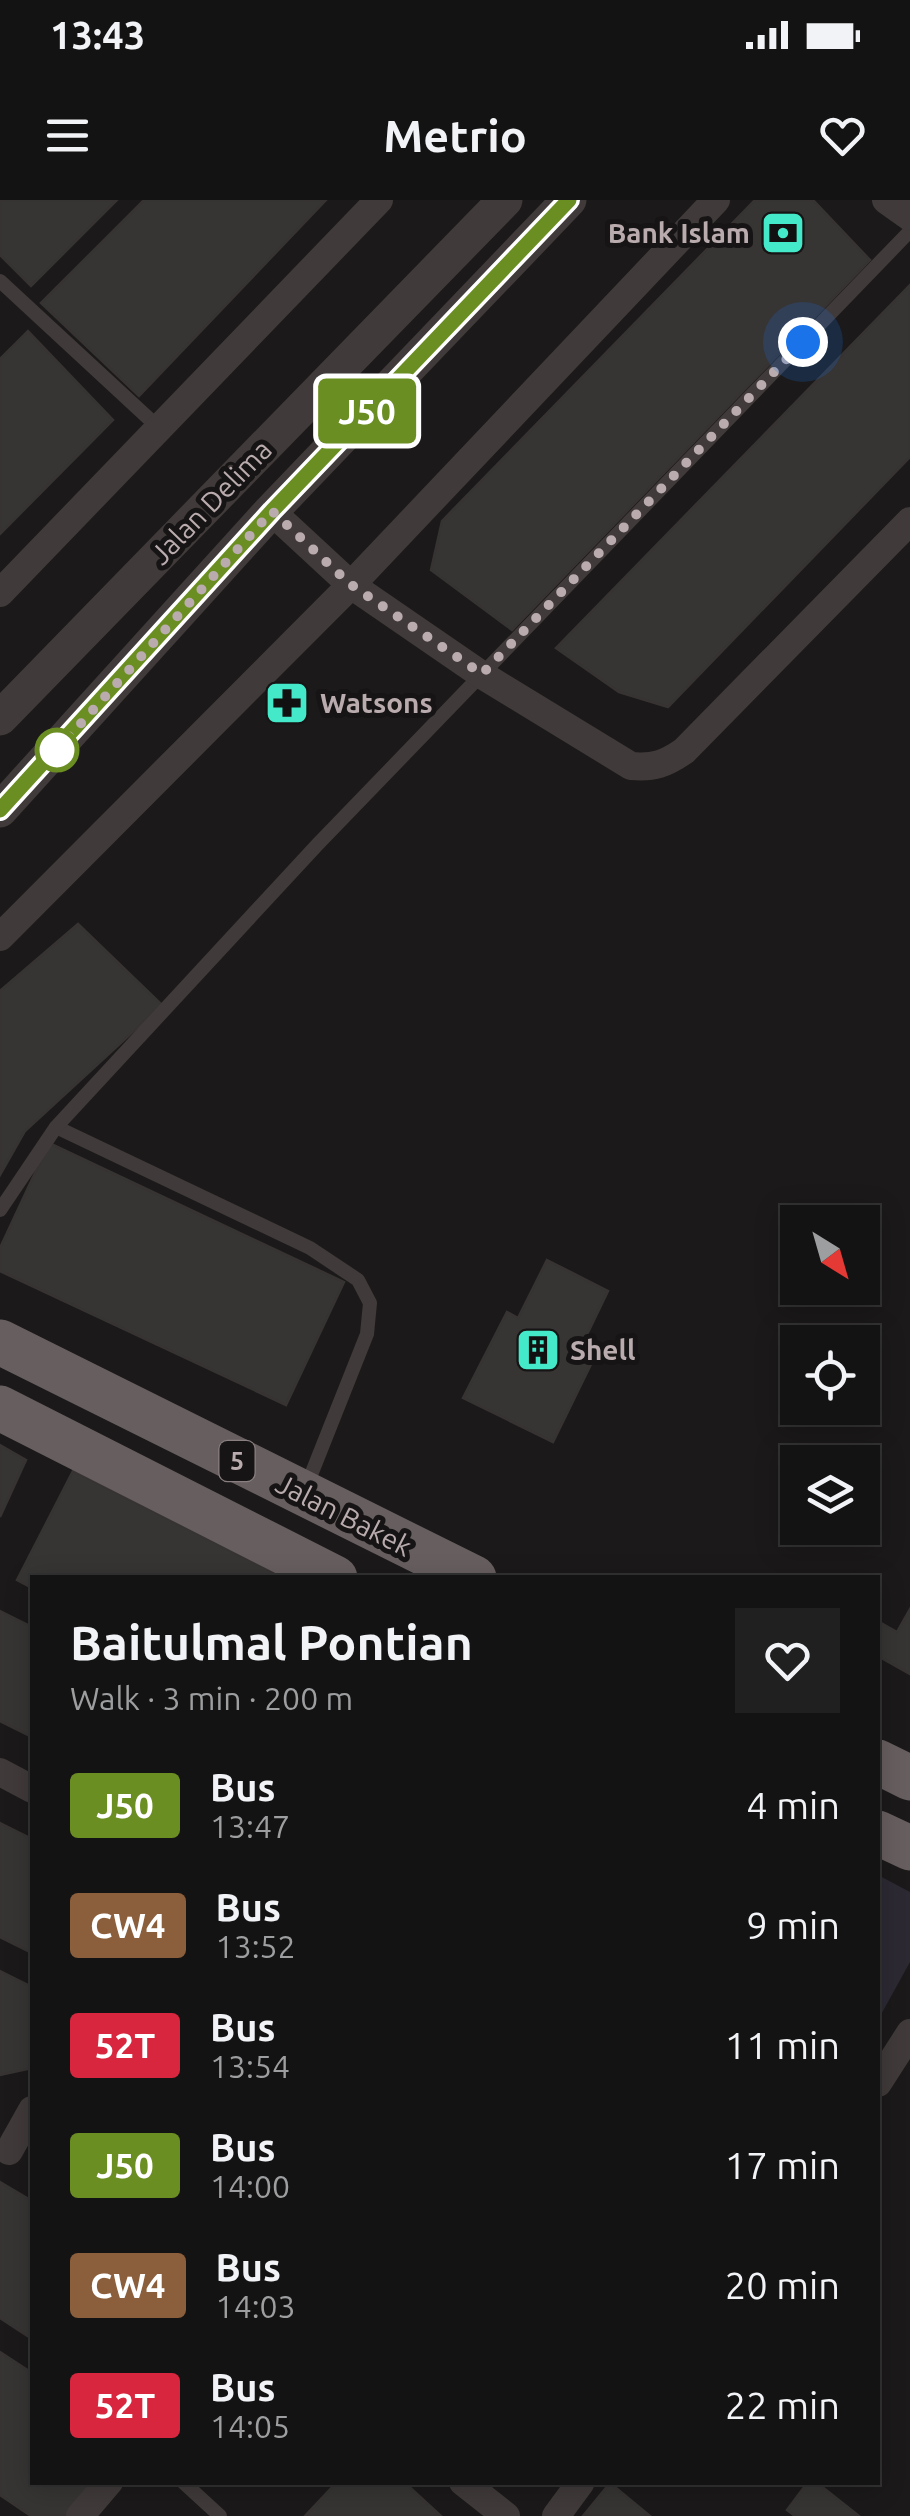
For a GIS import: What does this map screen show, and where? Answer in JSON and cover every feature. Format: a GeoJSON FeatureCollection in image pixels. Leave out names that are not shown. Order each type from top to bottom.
{"type":"FeatureCollection","features":[{"type":"Feature","properties":{"kind":"highway","name":"Jalan Bakek"},"geometry":{"type":"LineString","coordinates":[[0,1342],[468,1575]]}},
{"type":"Feature","properties":{"kind":"highway","name":"5"},"geometry":{"type":"LineString","coordinates":[[0,1408],[329,1575]]}},
{"type":"Feature","properties":{"kind":"highway"},"geometry":{"type":"LineString","coordinates":[[880,1763],[910,1778]]}},
{"type":"Feature","properties":{"kind":"highway"},"geometry":{"type":"LineString","coordinates":[[880,1834],[910,1848]]}},
{"type":"Feature","properties":{"kind":"street"},"geometry":{"type":"LineString","coordinates":[[0,593],[379,200]]}},
{"type":"Feature","properties":{"kind":"street","name":"Jalan Delima"},"geometry":{"type":"LineString","coordinates":[[0,718],[505,200]]}},
{"type":"Feature","properties":{"kind":"street","name":"Jalan Delima"},"geometry":{"type":"LineString","coordinates":[[0,810],[272,511],[568,200]]}},
{"type":"Feature","properties":{"kind":"street"},"geometry":{"type":"LineString","coordinates":[[0,937],[350,584],[716,200]]}},
{"type":"Feature","properties":{"kind":"street"},"geometry":{"type":"LineString","coordinates":[[886,200],[910,217]]}},
{"type":"Feature","properties":{"kind":"street"},"geometry":{"type":"LineString","coordinates":[[272,511],[350,584],[482,674],[631,766],[665,765],[684,751],[910,520]]}},
{"type":"Feature","properties":{"kind":"street"},"geometry":{"type":"LineString","coordinates":[[0,781],[87,718]]}},
{"type":"Feature","properties":{"kind":"street"},"geometry":{"type":"LineString","coordinates":[[0,1772],[30,1788]]}},
{"type":"Feature","properties":{"kind":"street"},"geometry":{"type":"LineString","coordinates":[[880,2080],[906,2049]]}},
{"type":"Feature","properties":{"kind":"street"},"geometry":{"type":"LineString","coordinates":[[30,2113],[4,2149],[30,2167]]}},
{"type":"Feature","properties":{"kind":"street"},"geometry":{"type":"LineString","coordinates":[[80,2516],[106,2485]]}},
{"type":"Feature","properties":{"kind":"street"},"geometry":{"type":"LineString","coordinates":[[467,2485],[506,2516]]}},
{"type":"Feature","properties":{"kind":"street"},"geometry":{"type":"LineString","coordinates":[[556,2516],[579,2485]]}},
{"type":"Feature","properties":{"kind":"lane"},"geometry":{"type":"LineString","coordinates":[[0,1210],[56,1127],[482,674],[910,231]]}},
{"type":"Feature","properties":{"kind":"lane"},"geometry":{"type":"LineString","coordinates":[[0,280],[159,428]]}},
{"type":"Feature","properties":{"kind":"lane"},"geometry":{"type":"LineString","coordinates":[[56,1127],[310,1248],[358,1280],[370,1303],[367,1334],[304,1494]]}},
{"type":"Feature","properties":{"kind":"lane"},"geometry":{"type":"LineString","coordinates":[[186,2485],[220,2516]]}},
{"type":"Feature","properties":{"kind":"shaded area"},"geometry":{"type":"Polygon","coordinates":[[[880,1876],[910,1892],[910,1962],[880,2016],[880,1876]]]}},
{"type":"Feature","properties":{"kind":"building"},"geometry":{"type":"Polygon","coordinates":[[[0,200],[117,200],[31,286],[0,255],[0,200]]]}},
{"type":"Feature","properties":{"kind":"building"},"geometry":{"type":"Polygon","coordinates":[[[144,200],[326,200],[139,396],[41,303],[144,200]]]}},
{"type":"Feature","properties":{"kind":"building"},"geometry":{"type":"Polygon","coordinates":[[[755,200],[813,200],[870,260],[512,630],[431,570],[442,521],[755,200]]]}},
{"type":"Feature","properties":{"kind":"building"},"geometry":{"type":"Polygon","coordinates":[[[910,285],[910,457],[668,707],[619,692],[556,648],[910,285]]]}},
{"type":"Feature","properties":{"kind":"building"},"geometry":{"type":"Polygon","coordinates":[[[28,331],[113,420],[0,534],[0,359],[28,331]]]}},
{"type":"Feature","properties":{"kind":"building"},"geometry":{"type":"Polygon","coordinates":[[[78,924],[162,1005],[25,1131],[0,1175],[0,991],[78,924]]]}},
{"type":"Feature","properties":{"kind":"building"},"geometry":{"type":"Polygon","coordinates":[[[49,1143],[344,1282],[286,1405],[0,1271],[0,1248],[49,1143]]]}},
{"type":"Feature","properties":{"kind":"building","name":"Shell"},"geometry":{"type":"Polygon","coordinates":[[[547,1260],[608,1291],[581,1347],[596,1354],[553,1442],[463,1398],[507,1312],[518,1318],[547,1260]]]}},
{"type":"Feature","properties":{"kind":"building"},"geometry":{"type":"Polygon","coordinates":[[[0,1445],[26,1460],[0,1517],[0,1445]]]}},
{"type":"Feature","properties":{"kind":"building"},"geometry":{"type":"Polygon","coordinates":[[[73,1471],[279,1575],[30,1575],[30,1587],[17,1580],[73,1471]]]}},
{"type":"Feature","properties":{"kind":"building"},"geometry":{"type":"Polygon","coordinates":[[[910,1609],[910,1674],[880,1657],[881,1623],[897,1632],[910,1609]]]}},
{"type":"Feature","properties":{"kind":"building"},"geometry":{"type":"Polygon","coordinates":[[[0,1611],[30,1626],[30,1736],[0,1721],[0,1611]]]}},
{"type":"Feature","properties":{"kind":"building"},"geometry":{"type":"Polygon","coordinates":[[[0,1823],[30,1838],[30,1952],[0,1937],[0,1823]]]}},
{"type":"Feature","properties":{"kind":"building"},"geometry":{"type":"Polygon","coordinates":[[[0,1971],[30,1986],[30,2066],[0,2075],[0,1971]]]}},
{"type":"Feature","properties":{"kind":"building"},"geometry":{"type":"Polygon","coordinates":[[[0,2182],[30,2200],[30,2338],[0,2318],[0,2182]]]}},
{"type":"Feature","properties":{"kind":"building"},"geometry":{"type":"Polygon","coordinates":[[[0,2352],[30,2372],[30,2485],[99,2485],[70,2516],[31,2516],[0,2495],[0,2352]]]}},
{"type":"Feature","properties":{"kind":"building"},"geometry":{"type":"Polygon","coordinates":[[[334,2485],[407,2485],[441,2516],[305,2516],[334,2485]]]}},
{"type":"Feature","properties":{"kind":"building"},"geometry":{"type":"Polygon","coordinates":[[[612,2485],[650,2516],[583,2516],[612,2485]]]}},
{"type":"Feature","properties":{"kind":"building"},"geometry":{"type":"Polygon","coordinates":[[[806,2485],[820,2485],[859,2516],[795,2516],[787,2510],[806,2485]]]}},
{"type":"Feature","properties":{"kind":"bus line","name":"J50"},"geometry":{"type":"LineString","coordinates":[[0,810],[272,511],[569,200]]}},
{"type":"Feature","properties":{"kind":"place","name":"Bank Islam"},"geometry":{"type":"Point","coordinates":[783,233]}},
{"type":"Feature","properties":{"kind":"place","name":"Watsons"},"geometry":{"type":"Point","coordinates":[287,703]}},
{"type":"Feature","properties":{"kind":"place","name":"Shell"},"geometry":{"type":"Point","coordinates":[538,1350]}},
{"type":"Feature","properties":{"kind":"route"},"geometry":{"type":"LineString","coordinates":[[57,750],[272,511],[350,584],[482,674],[803,342]]}}]}
